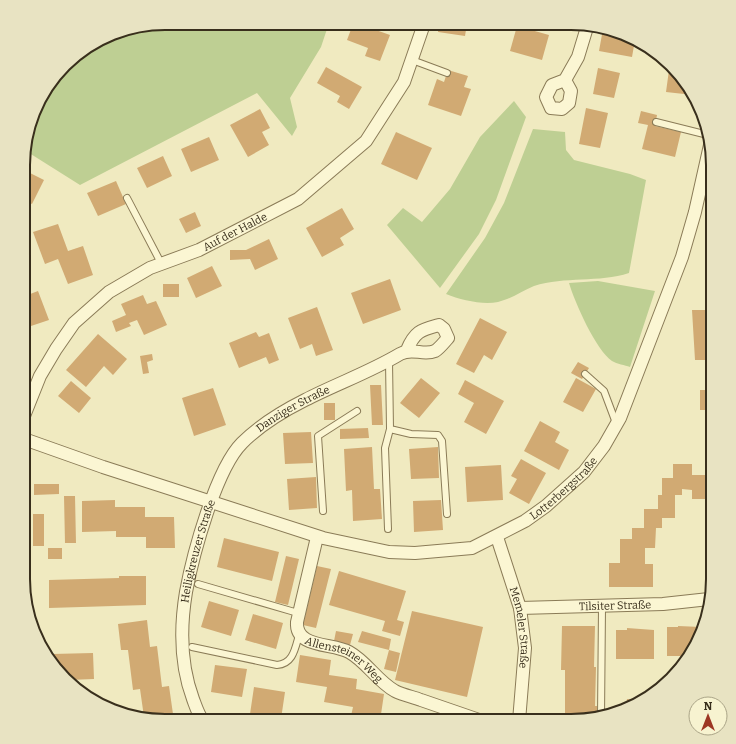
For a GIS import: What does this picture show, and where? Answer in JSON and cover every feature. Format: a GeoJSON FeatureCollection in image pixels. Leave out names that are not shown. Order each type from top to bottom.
{"type":"FeatureCollection","features":[{"type":"Feature","properties":{"kind":"street","name":"Auf der Halde"},"geometry":{"type":"LineString","coordinates":[[30,401],[40,376],[74,323],[109,292],[150,268],[199,250],[298,199],[366,141],[404,82],[422,30]]}},
{"type":"Feature","properties":{"kind":"street"},"geometry":{"type":"LineString","coordinates":[[566,80],[578,57],[586,31]]}},
{"type":"Feature","properties":{"kind":"street","name":"Lotterbergstraße"},"geometry":{"type":"LineString","coordinates":[[210,501],[317,537],[381,551],[415,554],[472,548],[497,537],[525,521],[546,506],[584,472],[604,446],[616,425],[646,353],[682,257],[695,212],[706,163]]}},
{"type":"Feature","properties":{"kind":"street","name":"Danziger Straße"},"geometry":{"type":"LineString","coordinates":[[210,501],[228,464],[241,443],[263,425],[304,401],[389,361],[407,350]]}},
{"type":"Feature","properties":{"kind":"street","name":"Heiligkreuzer Straße"},"geometry":{"type":"LineString","coordinates":[[30,441],[103,467],[210,501],[188,582],[182,615],[181,647],[186,681],[198,714]]}},
{"type":"Feature","properties":{"kind":"street","name":"Allensteiner Weg"},"geometry":{"type":"LineString","coordinates":[[317,537],[298,613],[296,629],[299,635],[308,641],[348,651],[363,662],[377,678],[396,691],[462,714]]}},
{"type":"Feature","properties":{"kind":"street","name":"Memeler Straße"},"geometry":{"type":"LineString","coordinates":[[497,537],[520,608],[525,648],[520,714]]}},
{"type":"Feature","properties":{"kind":"street","name":"Tilsiter Straße"},"geometry":{"type":"LineString","coordinates":[[520,608],[663,604],[704,600]]}},
{"type":"Feature","properties":{"kind":"lane"},"geometry":{"type":"LineString","coordinates":[[412,60],[447,73]]}},
{"type":"Feature","properties":{"kind":"lane"},"geometry":{"type":"LineString","coordinates":[[656,122],[702,133]]}},
{"type":"Feature","properties":{"kind":"lane"},"geometry":{"type":"LineString","coordinates":[[127,198],[161,264]]}},
{"type":"Feature","properties":{"kind":"lane"},"geometry":{"type":"LineString","coordinates":[[388,529],[385,448],[390,429],[389,361]]}},
{"type":"Feature","properties":{"kind":"lane"},"geometry":{"type":"LineString","coordinates":[[585,374],[604,391],[616,425]]}},
{"type":"Feature","properties":{"kind":"lane"},"geometry":{"type":"LineString","coordinates":[[323,511],[318,436],[357,411]]}},
{"type":"Feature","properties":{"kind":"lane"},"geometry":{"type":"LineString","coordinates":[[390,429],[411,434],[438,435],[442,441],[447,514]]}},
{"type":"Feature","properties":{"kind":"lane"},"geometry":{"type":"LineString","coordinates":[[198,584],[298,613]]}},
{"type":"Feature","properties":{"kind":"lane"},"geometry":{"type":"LineString","coordinates":[[601,710],[602,606]]}},
{"type":"Feature","properties":{"kind":"lane"},"geometry":{"type":"LineString","coordinates":[[192,647],[282,665],[292,657],[299,635]]}},
{"type":"Feature","properties":{"kind":"green space"},"geometry":{"type":"Polygon","coordinates":[[[327,30],[321,47],[290,98],[297,127],[292,136],[257,93],[80,185],[31,154],[31,148],[40,113],[48,98],[64,76],[90,53],[105,44],[122,37],[148,31],[327,30]]]}},
{"type":"Feature","properties":{"kind":"green space"},"geometry":{"type":"Polygon","coordinates":[[[514,101],[526,117],[496,200],[479,234],[440,288],[387,225],[403,208],[422,222],[450,189],[480,137],[514,101]]]}},
{"type":"Feature","properties":{"kind":"green space"},"geometry":{"type":"Polygon","coordinates":[[[533,129],[565,132],[566,150],[574,160],[630,174],[646,180],[629,273],[606,278],[546,283],[534,286],[503,301],[492,303],[472,301],[446,294],[485,238],[504,203],[533,129]]]}},
{"type":"Feature","properties":{"kind":"green space"},"geometry":{"type":"Polygon","coordinates":[[[598,281],[655,291],[630,367],[612,361],[599,347],[581,314],[569,283],[598,281]]]}},
{"type":"Feature","properties":{"kind":"building"},"geometry":{"type":"Polygon","coordinates":[[[351,30],[376,30],[390,35],[380,61],[365,56],[368,48],[347,40],[351,30]]]}},
{"type":"Feature","properties":{"kind":"building"},"geometry":{"type":"Polygon","coordinates":[[[438,30],[466,30],[465,36],[438,32],[438,30]]]}},
{"type":"Feature","properties":{"kind":"building"},"geometry":{"type":"Polygon","coordinates":[[[516,30],[531,30],[549,35],[542,60],[510,51],[516,30]]]}},
{"type":"Feature","properties":{"kind":"building"},"geometry":{"type":"Polygon","coordinates":[[[602,34],[614,37],[634,46],[632,57],[599,51],[602,34]]]}},
{"type":"Feature","properties":{"kind":"building"},"geometry":{"type":"Polygon","coordinates":[[[326,67],[362,87],[349,109],[337,102],[340,96],[317,83],[326,67]]]}},
{"type":"Feature","properties":{"kind":"building"},"geometry":{"type":"Polygon","coordinates":[[[598,68],[620,73],[614,98],[593,94],[598,68]]]}},
{"type":"Feature","properties":{"kind":"building"},"geometry":{"type":"Polygon","coordinates":[[[448,70],[468,76],[464,87],[471,89],[461,116],[428,105],[437,79],[444,82],[448,70]]]}},
{"type":"Feature","properties":{"kind":"building"},"geometry":{"type":"Polygon","coordinates":[[[669,73],[685,94],[666,92],[669,73]]]}},
{"type":"Feature","properties":{"kind":"building"},"geometry":{"type":"Polygon","coordinates":[[[586,108],[608,113],[600,148],[579,144],[586,108]]]}},
{"type":"Feature","properties":{"kind":"building"},"geometry":{"type":"Polygon","coordinates":[[[260,109],[270,128],[262,132],[269,145],[248,157],[230,125],[260,109]]]}},
{"type":"Feature","properties":{"kind":"building"},"geometry":{"type":"Polygon","coordinates":[[[641,111],[657,115],[655,126],[681,132],[675,157],[642,149],[648,125],[638,123],[641,111]]]}},
{"type":"Feature","properties":{"kind":"building"},"geometry":{"type":"Polygon","coordinates":[[[396,132],[432,148],[417,180],[381,164],[396,132]]]}},
{"type":"Feature","properties":{"kind":"building"},"geometry":{"type":"Polygon","coordinates":[[[209,137],[219,160],[191,172],[181,149],[209,137]]]}},
{"type":"Feature","properties":{"kind":"building"},"geometry":{"type":"Polygon","coordinates":[[[163,156],[172,176],[147,188],[137,168],[163,156]]]}},
{"type":"Feature","properties":{"kind":"building"},"geometry":{"type":"Polygon","coordinates":[[[30,173],[44,180],[32,204],[30,203],[30,173]]]}},
{"type":"Feature","properties":{"kind":"building"},"geometry":{"type":"Polygon","coordinates":[[[116,181],[126,204],[98,216],[87,193],[116,181]]]}},
{"type":"Feature","properties":{"kind":"building"},"geometry":{"type":"Polygon","coordinates":[[[342,208],[354,229],[340,238],[344,245],[322,257],[306,228],[342,208]]]}},
{"type":"Feature","properties":{"kind":"building"},"geometry":{"type":"Polygon","coordinates":[[[195,212],[201,226],[186,233],[179,219],[195,212]]]}},
{"type":"Feature","properties":{"kind":"building"},"geometry":{"type":"Polygon","coordinates":[[[58,224],[68,251],[83,246],[93,275],[68,284],[58,259],[45,264],[33,232],[58,224]]]}},
{"type":"Feature","properties":{"kind":"building"},"geometry":{"type":"Polygon","coordinates":[[[269,239],[278,259],[255,270],[250,259],[230,260],[230,250],[246,250],[269,239]]]}},
{"type":"Feature","properties":{"kind":"building"},"geometry":{"type":"Polygon","coordinates":[[[212,266],[222,286],[196,298],[187,278],[212,266]]]}},
{"type":"Feature","properties":{"kind":"building"},"geometry":{"type":"Polygon","coordinates":[[[390,279],[401,310],[363,324],[351,293],[390,279]]]}},
{"type":"Feature","properties":{"kind":"building"},"geometry":{"type":"Polygon","coordinates":[[[163,284],[179,284],[179,297],[163,297],[163,284]]]}},
{"type":"Feature","properties":{"kind":"building"},"geometry":{"type":"Polygon","coordinates":[[[38,291],[49,320],[30,326],[30,294],[38,291]]]}},
{"type":"Feature","properties":{"kind":"building"},"geometry":{"type":"Polygon","coordinates":[[[143,295],[147,304],[156,301],[167,325],[144,335],[137,320],[129,323],[131,326],[116,332],[112,321],[126,315],[121,304],[143,295]]]}},
{"type":"Feature","properties":{"kind":"building"},"geometry":{"type":"Polygon","coordinates":[[[317,307],[333,350],[316,356],[312,344],[300,349],[288,318],[317,307]]]}},
{"type":"Feature","properties":{"kind":"building"},"geometry":{"type":"Polygon","coordinates":[[[692,310],[706,310],[706,360],[695,360],[692,310]]]}},
{"type":"Feature","properties":{"kind":"building"},"geometry":{"type":"Polygon","coordinates":[[[480,318],[507,332],[492,360],[484,355],[474,373],[456,364],[480,318]]]}},
{"type":"Feature","properties":{"kind":"building"},"geometry":{"type":"Polygon","coordinates":[[[256,332],[259,337],[269,333],[279,360],[269,364],[266,357],[239,368],[229,343],[256,332]]]}},
{"type":"Feature","properties":{"kind":"building"},"geometry":{"type":"Polygon","coordinates":[[[98,334],[127,359],[113,375],[104,366],[86,387],[66,370],[98,334]]]}},
{"type":"Feature","properties":{"kind":"building"},"geometry":{"type":"Polygon","coordinates":[[[152,354],[153,360],[147,362],[149,373],[143,374],[140,356],[152,354]]]}},
{"type":"Feature","properties":{"kind":"building"},"geometry":{"type":"Polygon","coordinates":[[[578,362],[589,368],[582,379],[571,373],[578,362]]]}},
{"type":"Feature","properties":{"kind":"building"},"geometry":{"type":"Polygon","coordinates":[[[421,378],[440,393],[419,418],[400,403],[421,378]]]}},
{"type":"Feature","properties":{"kind":"building"},"geometry":{"type":"Polygon","coordinates":[[[576,378],[596,389],[583,412],[563,402],[576,378]]]}},
{"type":"Feature","properties":{"kind":"building"},"geometry":{"type":"Polygon","coordinates":[[[465,380],[504,401],[486,434],[464,422],[474,403],[458,394],[465,380]]]}},
{"type":"Feature","properties":{"kind":"building"},"geometry":{"type":"Polygon","coordinates":[[[71,381],[91,398],[79,413],[58,396],[71,381]]]}},
{"type":"Feature","properties":{"kind":"building"},"geometry":{"type":"Polygon","coordinates":[[[370,385],[381,385],[383,425],[372,425],[370,385]]]}},
{"type":"Feature","properties":{"kind":"building"},"geometry":{"type":"Polygon","coordinates":[[[213,388],[226,425],[194,436],[182,398],[213,388]]]}},
{"type":"Feature","properties":{"kind":"building"},"geometry":{"type":"Polygon","coordinates":[[[700,390],[706,390],[706,410],[700,410],[700,390]]]}},
{"type":"Feature","properties":{"kind":"building"},"geometry":{"type":"Polygon","coordinates":[[[324,403],[335,403],[335,420],[324,420],[324,403]]]}},
{"type":"Feature","properties":{"kind":"building"},"geometry":{"type":"Polygon","coordinates":[[[540,421],[560,432],[555,442],[569,450],[559,470],[524,451],[540,421]]]}},
{"type":"Feature","properties":{"kind":"building"},"geometry":{"type":"Polygon","coordinates":[[[368,428],[369,438],[340,439],[340,429],[368,428]]]}},
{"type":"Feature","properties":{"kind":"building"},"geometry":{"type":"Polygon","coordinates":[[[311,432],[313,463],[285,464],[283,433],[311,432]]]}},
{"type":"Feature","properties":{"kind":"building"},"geometry":{"type":"Polygon","coordinates":[[[372,447],[374,489],[380,489],[382,519],[353,521],[352,490],[346,491],[344,449],[372,447]]]}},
{"type":"Feature","properties":{"kind":"building"},"geometry":{"type":"Polygon","coordinates":[[[438,447],[439,478],[411,479],[409,449],[438,447]]]}},
{"type":"Feature","properties":{"kind":"building"},"geometry":{"type":"Polygon","coordinates":[[[521,459],[546,473],[529,504],[509,493],[517,479],[511,476],[521,459]]]}},
{"type":"Feature","properties":{"kind":"building"},"geometry":{"type":"Polygon","coordinates":[[[673,464],[692,464],[692,475],[706,475],[706,499],[692,499],[692,490],[682,489],[682,495],[675,495],[675,518],[662,518],[662,528],[656,528],[655,548],[645,548],[645,564],[653,564],[653,587],[609,587],[609,563],[620,563],[620,539],[632,539],[632,528],[644,528],[644,509],[658,509],[658,495],[662,495],[662,478],[673,478],[673,464]]]}},
{"type":"Feature","properties":{"kind":"building"},"geometry":{"type":"Polygon","coordinates":[[[501,465],[503,500],[467,502],[465,467],[501,465]]]}},
{"type":"Feature","properties":{"kind":"building"},"geometry":{"type":"Polygon","coordinates":[[[316,477],[317,508],[289,510],[287,479],[316,477]]]}},
{"type":"Feature","properties":{"kind":"building"},"geometry":{"type":"Polygon","coordinates":[[[34,484],[59,484],[59,494],[34,495],[34,484]]]}},
{"type":"Feature","properties":{"kind":"building"},"geometry":{"type":"Polygon","coordinates":[[[64,496],[75,496],[76,543],[65,543],[64,496]]]}},
{"type":"Feature","properties":{"kind":"building"},"geometry":{"type":"Polygon","coordinates":[[[115,500],[115,507],[145,507],[145,517],[174,517],[175,548],[146,548],[146,537],[116,537],[116,531],[82,532],[82,501],[115,500]]]}},
{"type":"Feature","properties":{"kind":"building"},"geometry":{"type":"Polygon","coordinates":[[[441,500],[443,530],[414,532],[413,501],[441,500]]]}},
{"type":"Feature","properties":{"kind":"building"},"geometry":{"type":"Polygon","coordinates":[[[33,514],[44,514],[44,546],[33,546],[33,514]]]}},
{"type":"Feature","properties":{"kind":"building"},"geometry":{"type":"Polygon","coordinates":[[[224,538],[279,552],[272,581],[217,567],[224,538]]]}},
{"type":"Feature","properties":{"kind":"building"},"geometry":{"type":"Polygon","coordinates":[[[48,548],[62,548],[62,559],[48,559],[48,548]]]}},
{"type":"Feature","properties":{"kind":"building"},"geometry":{"type":"Polygon","coordinates":[[[286,556],[299,559],[288,605],[275,602],[286,556]]]}},
{"type":"Feature","properties":{"kind":"building"},"geometry":{"type":"Polygon","coordinates":[[[317,566],[331,569],[316,628],[303,625],[317,566]]]}},
{"type":"Feature","properties":{"kind":"building"},"geometry":{"type":"Polygon","coordinates":[[[339,571],[406,591],[397,620],[404,622],[400,636],[382,631],[385,621],[329,605],[339,571]]]}},
{"type":"Feature","properties":{"kind":"building"},"geometry":{"type":"Polygon","coordinates":[[[119,576],[146,576],[146,605],[49,608],[49,580],[119,578],[119,576]]]}},
{"type":"Feature","properties":{"kind":"building"},"geometry":{"type":"Polygon","coordinates":[[[209,601],[239,610],[231,636],[201,627],[209,601]]]}},
{"type":"Feature","properties":{"kind":"building"},"geometry":{"type":"Polygon","coordinates":[[[412,611],[483,627],[467,697],[395,680],[412,611]]]}},
{"type":"Feature","properties":{"kind":"building"},"geometry":{"type":"Polygon","coordinates":[[[253,614],[283,623],[276,649],[245,640],[253,614]]]}},
{"type":"Feature","properties":{"kind":"building"},"geometry":{"type":"Polygon","coordinates":[[[147,620],[150,647],[157,646],[162,687],[169,686],[173,714],[143,712],[140,689],[133,690],[128,650],[121,650],[118,624],[147,620]]]}},
{"type":"Feature","properties":{"kind":"building"},"geometry":{"type":"Polygon","coordinates":[[[562,626],[595,626],[594,667],[596,667],[595,706],[597,706],[597,711],[580,714],[565,714],[565,670],[561,670],[562,626]]]}},
{"type":"Feature","properties":{"kind":"building"},"geometry":{"type":"Polygon","coordinates":[[[667,627],[697,627],[681,656],[667,656],[667,627]]]}},
{"type":"Feature","properties":{"kind":"building"},"geometry":{"type":"Polygon","coordinates":[[[627,628],[654,630],[654,659],[616,659],[616,630],[627,630],[627,628]]]}},
{"type":"Feature","properties":{"kind":"building"},"geometry":{"type":"Polygon","coordinates":[[[336,631],[353,634],[350,645],[334,641],[336,631]]]}},
{"type":"Feature","properties":{"kind":"building"},"geometry":{"type":"Polygon","coordinates":[[[362,631],[391,639],[389,650],[358,642],[362,631]]]}},
{"type":"Feature","properties":{"kind":"building"},"geometry":{"type":"Polygon","coordinates":[[[389,650],[400,653],[396,672],[384,669],[389,650]]]}},
{"type":"Feature","properties":{"kind":"building"},"geometry":{"type":"Polygon","coordinates":[[[93,653],[94,679],[76,680],[53,654],[93,653]]]}},
{"type":"Feature","properties":{"kind":"building"},"geometry":{"type":"Polygon","coordinates":[[[300,655],[331,660],[329,675],[357,679],[356,689],[384,694],[381,714],[351,714],[353,707],[324,702],[327,687],[296,682],[300,655]]]}},
{"type":"Feature","properties":{"kind":"building"},"geometry":{"type":"Polygon","coordinates":[[[215,665],[247,669],[242,697],[211,692],[215,665]]]}},
{"type":"Feature","properties":{"kind":"building"},"geometry":{"type":"Polygon","coordinates":[[[254,687],[285,692],[282,714],[250,714],[254,687]]]}}]}
